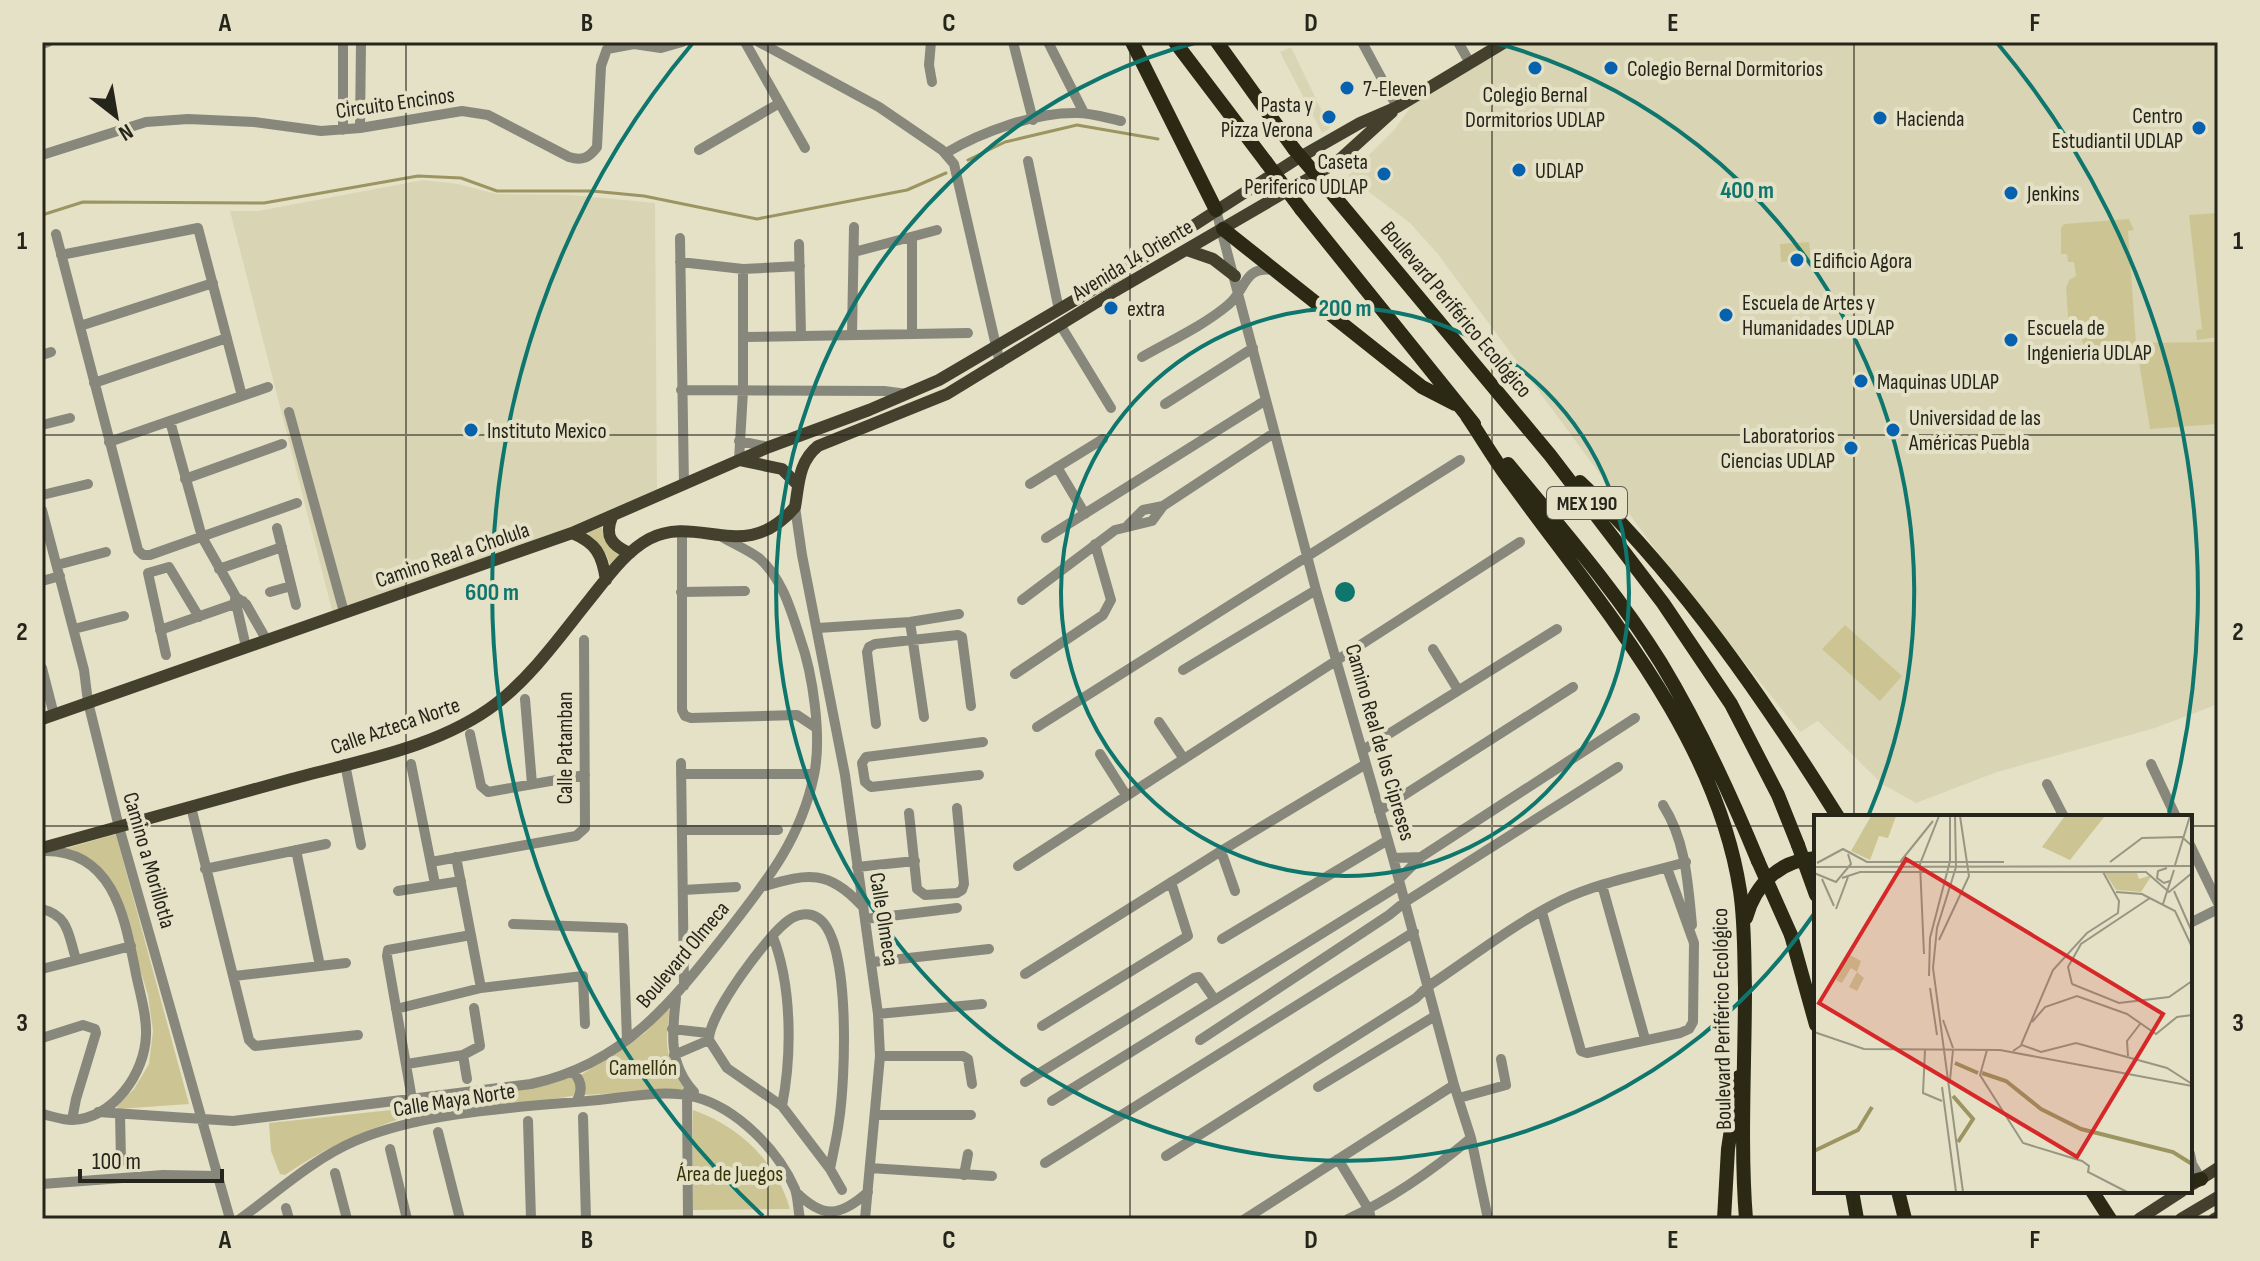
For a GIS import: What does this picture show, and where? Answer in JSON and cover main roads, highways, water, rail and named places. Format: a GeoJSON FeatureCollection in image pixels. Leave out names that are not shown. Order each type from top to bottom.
{"type":"FeatureCollection","features":[{"type":"Feature","properties":{"kind":"highway"},"geometry":{"type":"LineString","coordinates":[[1132,42],[1216,210]]}},
{"type":"Feature","properties":{"kind":"highway","name":"Boulevard Periférico Ecológico"},"geometry":{"type":"LineString","coordinates":[[1175,42],[1301,209],[1593,569],[1659,661],[1707,746],[1791,935],[1814,1018]]}},
{"type":"Feature","properties":{"kind":"highway","name":"Boulevard Periférico Ecológico"},"geometry":{"type":"LineString","coordinates":[[1217,42],[1294,149],[1550,455],[1663,603],[1724,692],[1754,746],[1814,889]]}},
{"type":"Feature","properties":{"kind":"highway"},"geometry":{"type":"LineString","coordinates":[[1223,229],[1422,387],[1463,411]]}},
{"type":"Feature","properties":{"kind":"highway","name":"Boulevard Periférico Ecológico"},"geometry":{"type":"LineString","coordinates":[[1463,411],[1625,639],[1679,727],[1713,794],[1728,836],[1740,889],[1744,935],[1746,1219]]}},
{"type":"Feature","properties":{"kind":"highway","name":"Boulevard Periférico Ecológico"},"geometry":{"type":"LineString","coordinates":[[1550,455],[1612,513],[1672,583],[1769,711],[1837,815]]}},
{"type":"Feature","properties":{"kind":"highway"},"geometry":{"type":"LineString","coordinates":[[1744,935],[1752,899],[1768,877],[1791,863],[1814,858]]}},
{"type":"Feature","properties":{"kind":"highway"},"geometry":{"type":"LineString","coordinates":[[1724,1219],[1732,1115],[1745,1058]]}},
{"type":"Feature","properties":{"kind":"highway"},"geometry":{"type":"LineString","coordinates":[[1852,1193],[1857,1219]]}},
{"type":"Feature","properties":{"kind":"highway"},"geometry":{"type":"LineString","coordinates":[[1898,1193],[1905,1219]]}},
{"type":"Feature","properties":{"kind":"highway"},"geometry":{"type":"LineString","coordinates":[[2093,1193],[2108,1216]]}},
{"type":"Feature","properties":{"kind":"main road","name":"Avenida 14 Oriente"},"geometry":{"type":"LineString","coordinates":[[796,483],[806,461],[818,446],[947,394],[1000,363],[1061,326],[1216,210],[1295,160],[1370,118],[1397,107],[1505,42]]}},
{"type":"Feature","properties":{"kind":"main road","name":"Avenida 14 Oriente"},"geometry":{"type":"LineString","coordinates":[[869,410],[908,394],[1059,310],[1187,250],[1337,162],[1397,107]]}},
{"type":"Feature","properties":{"kind":"main road"},"geometry":{"type":"LineString","coordinates":[[1187,250],[1213,259],[1235,276]]}},
{"type":"Feature","properties":{"kind":"main road","name":"Camino Real a Cholula"},"geometry":{"type":"LineString","coordinates":[[48,717],[572,533],[769,447],[869,410]]}},
{"type":"Feature","properties":{"kind":"main road"},"geometry":{"type":"LineString","coordinates":[[739,460],[782,469],[796,483]]}},
{"type":"Feature","properties":{"kind":"main road","name":"Calle Azteca Norte"},"geometry":{"type":"LineString","coordinates":[[42,849],[345,764],[474,719],[523,680],[630,553],[655,537],[682,532],[722,537],[759,535],[789,515],[795,507],[796,483]]}},
{"type":"Feature","properties":{"kind":"main road"},"geometry":{"type":"LineString","coordinates":[[612,517],[607,529],[610,540],[630,553]]}},
{"type":"Feature","properties":{"kind":"main road"},"geometry":{"type":"LineString","coordinates":[[572,533],[589,540],[597,548],[606,580]]}},
{"type":"Feature","properties":{"kind":"main road"},"geometry":{"type":"LineString","coordinates":[[2194,1182],[2218,1170]]}},
{"type":"Feature","properties":{"kind":"main road"},"geometry":{"type":"LineString","coordinates":[[2139,1219],[2179,1193]]}},
{"type":"Feature","properties":{"kind":"main road"},"geometry":{"type":"LineString","coordinates":[[2168,1219],[2183,1218],[2218,1197]]}},
{"type":"Feature","properties":{"kind":"waterway"},"geometry":{"type":"LineString","coordinates":[[968,160],[1005,142],[1077,125],[1158,139]]}},
{"type":"Feature","properties":{"kind":"waterway"},"geometry":{"type":"LineString","coordinates":[[42,215],[83,202],[264,203],[418,176],[461,178],[497,191],[592,191],[644,196],[757,219],[907,190],[946,173]]}},
{"type":"Feature","properties":{"kind":"place","name":"Colegio Bernal Dormitorios UDLAP"},"geometry":{"type":"Point","coordinates":[1535,68]}},
{"type":"Feature","properties":{"kind":"place","name":"Colegio Bernal Dormitorios"},"geometry":{"type":"Point","coordinates":[1611,68]}},
{"type":"Feature","properties":{"kind":"place","name":"7-Eleven"},"geometry":{"type":"Point","coordinates":[1347,88]}},
{"type":"Feature","properties":{"kind":"place","name":"Pasta y Pizza Verona"},"geometry":{"type":"Point","coordinates":[1329,117]}},
{"type":"Feature","properties":{"kind":"place","name":"Hacienda"},"geometry":{"type":"Point","coordinates":[1880,118]}},
{"type":"Feature","properties":{"kind":"place","name":"Centro Estudiantil UDLAP"},"geometry":{"type":"Point","coordinates":[2199,128]}},
{"type":"Feature","properties":{"kind":"place","name":"UDLAP"},"geometry":{"type":"Point","coordinates":[1519,170]}},
{"type":"Feature","properties":{"kind":"place","name":"Caseta Periferico UDLAP"},"geometry":{"type":"Point","coordinates":[1384,174]}},
{"type":"Feature","properties":{"kind":"place","name":"Jenkins"},"geometry":{"type":"Point","coordinates":[2011,193]}},
{"type":"Feature","properties":{"kind":"place","name":"Edificio Agora"},"geometry":{"type":"Point","coordinates":[1797,260]}},
{"type":"Feature","properties":{"kind":"place","name":"extra"},"geometry":{"type":"Point","coordinates":[1111,308]}},
{"type":"Feature","properties":{"kind":"place","name":"Escuela de Artes y Humanidades UDLAP"},"geometry":{"type":"Point","coordinates":[1726,315]}},
{"type":"Feature","properties":{"kind":"place","name":"Escuela de Ingenieria UDLAP"},"geometry":{"type":"Point","coordinates":[2011,340]}},
{"type":"Feature","properties":{"kind":"place","name":"Maquinas UDLAP"},"geometry":{"type":"Point","coordinates":[1861,381]}},
{"type":"Feature","properties":{"kind":"place","name":"Instituto Mexico"},"geometry":{"type":"Point","coordinates":[471,430]}},
{"type":"Feature","properties":{"kind":"place","name":"Universidad de las Américas Puebla"},"geometry":{"type":"Point","coordinates":[1893,430]}},
{"type":"Feature","properties":{"kind":"place","name":"Laboratorios Ciencias UDLAP"},"geometry":{"type":"Point","coordinates":[1851,448]}},
{"type":"Feature","properties":{"kind":"park label","name":"Camellón"},"geometry":{"type":"Point","coordinates":[643,1067]}},
{"type":"Feature","properties":{"kind":"park label","name":"Área de Juegos"},"geometry":{"type":"Point","coordinates":[730,1173]}}]}
